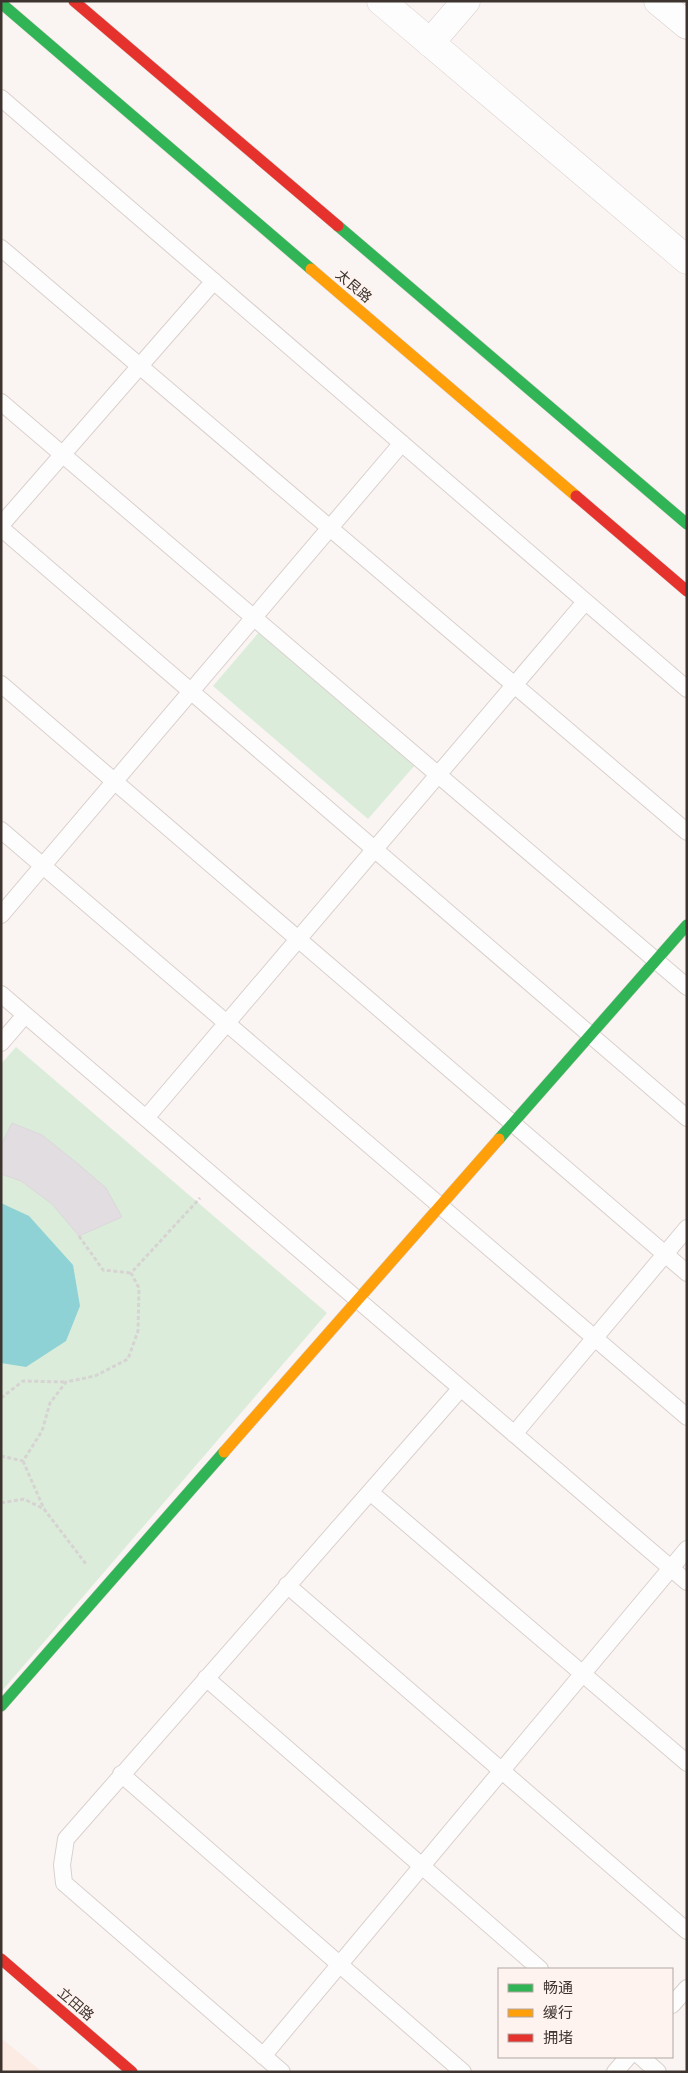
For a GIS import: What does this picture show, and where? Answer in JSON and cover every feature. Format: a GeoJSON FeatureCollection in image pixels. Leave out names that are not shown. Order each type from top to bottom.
{"type":"FeatureCollection","features":[{"type":"Feature","properties":{"kind":"street"},"geometry":{"type":"LineString","coordinates":[[74,1],[687,524]]}},
{"type":"Feature","properties":{"kind":"street"},"geometry":{"type":"LineString","coordinates":[[381,1],[687,260]]}},
{"type":"Feature","properties":{"kind":"street"},"geometry":{"type":"LineString","coordinates":[[430,43],[466,1]]}},
{"type":"Feature","properties":{"kind":"street"},"geometry":{"type":"LineString","coordinates":[[658,1],[687,25]]}},
{"type":"Feature","properties":{"kind":"street","name":"太艮路"},"geometry":{"type":"LineString","coordinates":[[1,3],[687,591]]}},
{"type":"Feature","properties":{"kind":"street"},"geometry":{"type":"LineString","coordinates":[[1,1706],[687,925]]}},
{"type":"Feature","properties":{"kind":"street","name":"立田路"},"geometry":{"type":"LineString","coordinates":[[1,1958],[132,2072]]}},
{"type":"Feature","properties":{"kind":"lane"},"geometry":{"type":"LineString","coordinates":[[1,98],[687,689]]}},
{"type":"Feature","properties":{"kind":"lane"},"geometry":{"type":"LineString","coordinates":[[1,248],[687,832]]}},
{"type":"Feature","properties":{"kind":"lane"},"geometry":{"type":"LineString","coordinates":[[214,282],[1,527],[687,1118]]}},
{"type":"Feature","properties":{"kind":"lane"},"geometry":{"type":"LineString","coordinates":[[1,402],[687,987]]}},
{"type":"Feature","properties":{"kind":"lane"},"geometry":{"type":"LineString","coordinates":[[1,915],[402,443]]}},
{"type":"Feature","properties":{"kind":"lane"},"geometry":{"type":"LineString","coordinates":[[146,1118],[585,602]]}},
{"type":"Feature","properties":{"kind":"lane"},"geometry":{"type":"LineString","coordinates":[[1,684],[687,1273]]}},
{"type":"Feature","properties":{"kind":"lane"},"geometry":{"type":"LineString","coordinates":[[1,830],[687,1417]]}},
{"type":"Feature","properties":{"kind":"lane"},"geometry":{"type":"LineString","coordinates":[[1,994],[687,1582]]}},
{"type":"Feature","properties":{"kind":"lane"},"geometry":{"type":"LineString","coordinates":[[1,1042],[25,1015]]}},
{"type":"Feature","properties":{"kind":"lane"},"geometry":{"type":"LineString","coordinates":[[514,1434],[687,1228]]}},
{"type":"Feature","properties":{"kind":"lane"},"geometry":{"type":"LineString","coordinates":[[282,2072],[64,1883],[62,1865],[66,1839],[121,1774],[462,1388]]}},
{"type":"Feature","properties":{"kind":"lane"},"geometry":{"type":"LineString","coordinates":[[370,1492],[687,1763]]}},
{"type":"Feature","properties":{"kind":"lane"},"geometry":{"type":"LineString","coordinates":[[263,2056],[687,1550]]}},
{"type":"Feature","properties":{"kind":"lane"},"geometry":{"type":"LineString","coordinates":[[287,1585],[687,1931]]}},
{"type":"Feature","properties":{"kind":"lane"},"geometry":{"type":"LineString","coordinates":[[206,1678],[539,1968]]}},
{"type":"Feature","properties":{"kind":"lane"},"geometry":{"type":"LineString","coordinates":[[121,1774],[463,2072]]}},
{"type":"Feature","properties":{"kind":"lane"},"geometry":{"type":"LineString","coordinates":[[673,2005],[687,1988]]}},
{"type":"Feature","properties":{"kind":"lane"},"geometry":{"type":"LineString","coordinates":[[615,2072],[627,2058]]}},
{"type":"Feature","properties":{"kind":"lane"},"geometry":{"type":"LineString","coordinates":[[642,2058],[658,2072]]}},
{"type":"Feature","properties":{"kind":"path"},"geometry":{"type":"LineString","coordinates":[[131,1273],[218,1180]]}},
{"type":"Feature","properties":{"kind":"path"},"geometry":{"type":"LineString","coordinates":[[79,1236],[103,1270],[131,1273]]}},
{"type":"Feature","properties":{"kind":"path"},"geometry":{"type":"LineString","coordinates":[[1,1398],[23,1381],[66,1382],[95,1376],[128,1359],[138,1331],[139,1288],[131,1273]]}},
{"type":"Feature","properties":{"kind":"path"},"geometry":{"type":"LineString","coordinates":[[23,1461],[42,1432],[50,1403],[66,1382]]}},
{"type":"Feature","properties":{"kind":"path"},"geometry":{"type":"LineString","coordinates":[[1,1456],[23,1461]]}},
{"type":"Feature","properties":{"kind":"path"},"geometry":{"type":"LineString","coordinates":[[23,1461],[44,1509],[98,1579],[106,1586]]}},
{"type":"Feature","properties":{"kind":"path"},"geometry":{"type":"LineString","coordinates":[[1,1503],[24,1499],[44,1509]]}},
{"type":"Feature","properties":{"kind":"shaded area"},"geometry":{"type":"Polygon","coordinates":[[[1,2038],[42,2072],[1,2072],[1,2038]]]}},
{"type":"Feature","properties":{"kind":"green space"},"geometry":{"type":"Polygon","coordinates":[[[260,631],[415,765],[368,819],[213,686],[260,631]]]}},
{"type":"Feature","properties":{"kind":"green space"},"geometry":{"type":"Polygon","coordinates":[[[16,1047],[327,1313],[1,1692],[1,1064],[16,1047]]]}},
{"type":"Feature","properties":{"kind":"water"},"geometry":{"type":"Polygon","coordinates":[[[1,1203],[29,1216],[73,1265],[80,1306],[66,1341],[26,1367],[1,1363],[1,1203]]]}},
{"type":"Feature","properties":{"kind":"building"},"geometry":{"type":"Polygon","coordinates":[[[12,1123],[42,1135],[77,1163],[106,1188],[122,1217],[79,1236],[52,1204],[21,1181],[1,1174],[1,1145],[12,1123]]]}},
{"type":"Feature","properties":{"kind":"traffic: fast"},"geometry":{"type":"LineString","coordinates":[[1,3],[311,269]]}},
{"type":"Feature","properties":{"kind":"traffic: fast"},"geometry":{"type":"LineString","coordinates":[[338,226],[687,524]]}},
{"type":"Feature","properties":{"kind":"traffic: fast"},"geometry":{"type":"LineString","coordinates":[[499,1139],[687,925]]}},
{"type":"Feature","properties":{"kind":"traffic: fast"},"geometry":{"type":"LineString","coordinates":[[1,1706],[224,1452]]}},
{"type":"Feature","properties":{"kind":"traffic: slow"},"geometry":{"type":"LineString","coordinates":[[311,269],[576,496]]}},
{"type":"Feature","properties":{"kind":"traffic: slow"},"geometry":{"type":"LineString","coordinates":[[224,1452],[499,1139]]}},
{"type":"Feature","properties":{"kind":"traffic: jam"},"geometry":{"type":"LineString","coordinates":[[74,1],[338,226]]}},
{"type":"Feature","properties":{"kind":"traffic: jam"},"geometry":{"type":"LineString","coordinates":[[576,496],[687,591]]}},
{"type":"Feature","properties":{"kind":"traffic: jam"},"geometry":{"type":"LineString","coordinates":[[1,1959],[132,2072]]}}]}
